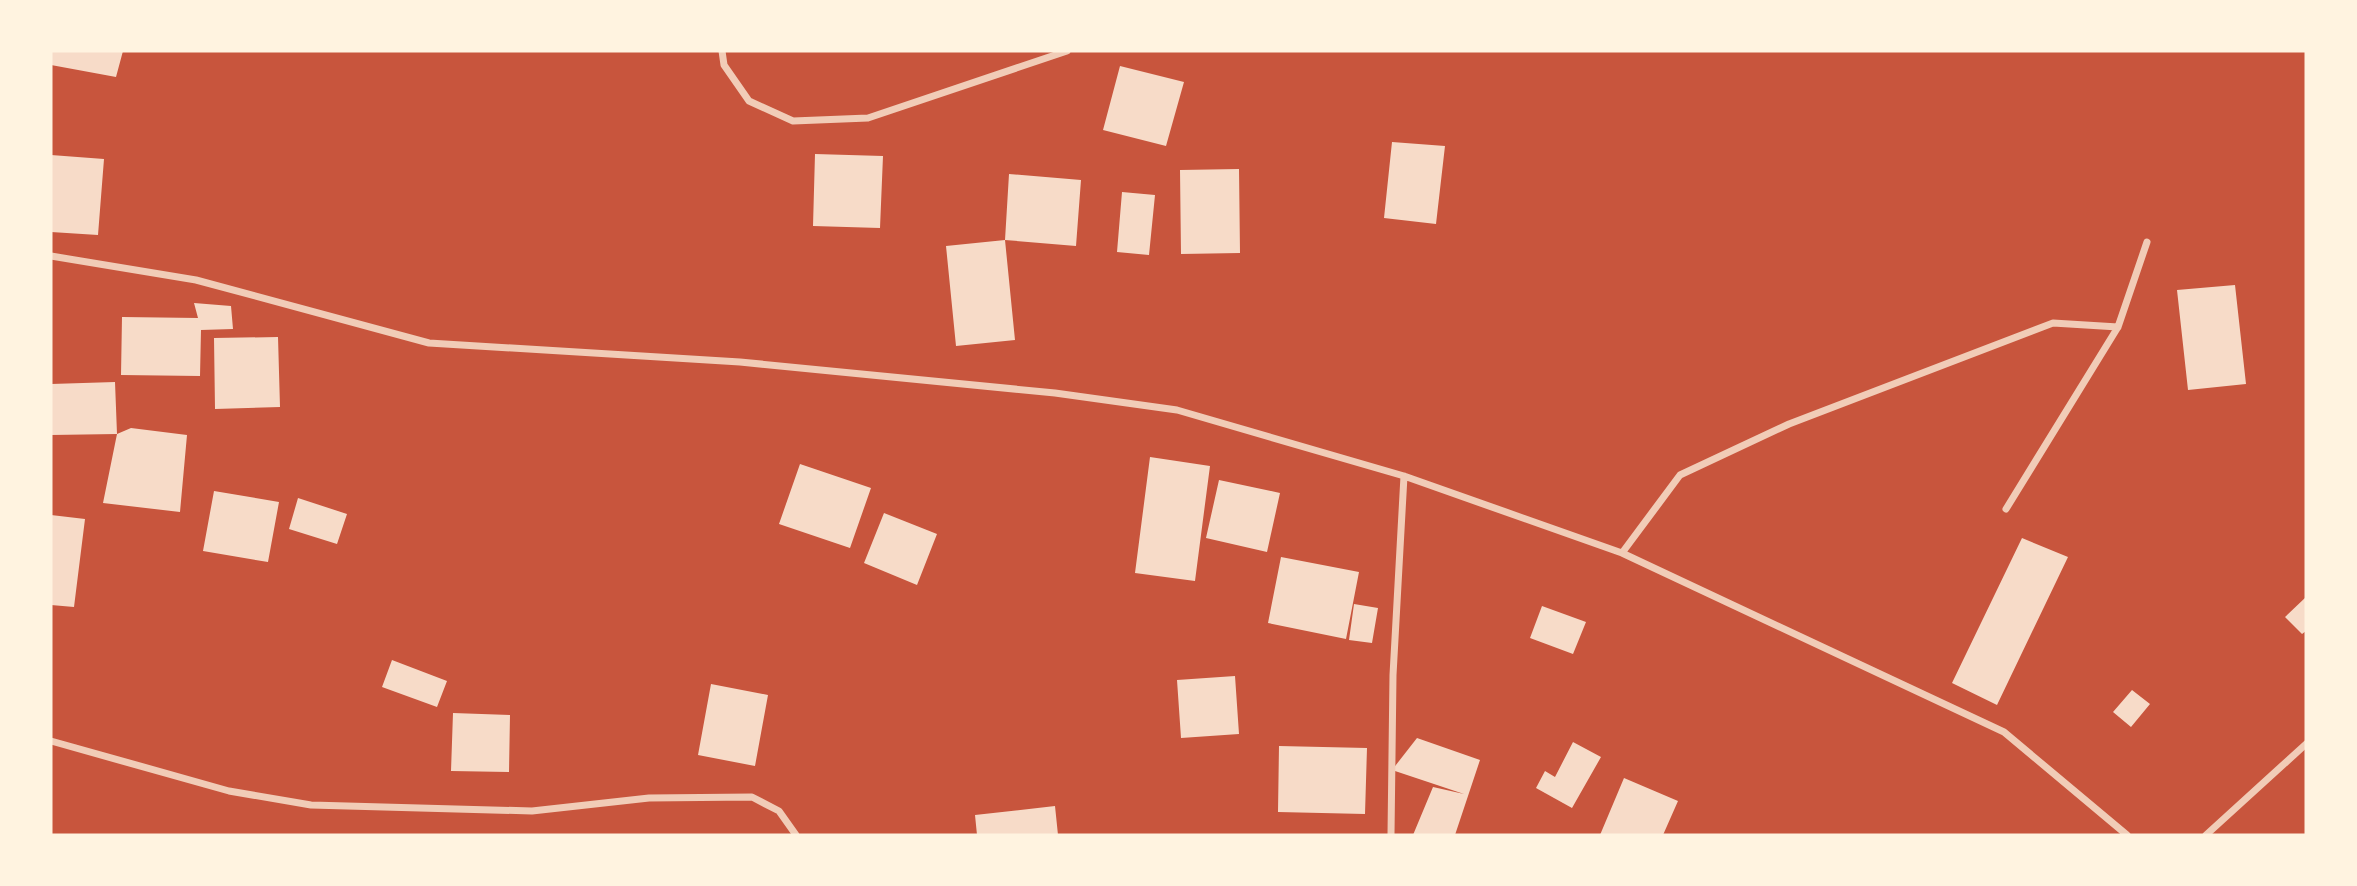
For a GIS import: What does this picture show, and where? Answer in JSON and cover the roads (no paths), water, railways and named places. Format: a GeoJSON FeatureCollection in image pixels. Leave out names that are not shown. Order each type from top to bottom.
{"type":"FeatureCollection","features":[{"type":"Feature","properties":{"kind":"street"},"geometry":{"type":"LineString","coordinates":[[722,51],[724,65],[749,101],[793,121],[868,118],[1068,51]]}},
{"type":"Feature","properties":{"kind":"street"},"geometry":{"type":"LineString","coordinates":[[2006,509],[2118,327],[2147,242]]}},
{"type":"Feature","properties":{"kind":"street"},"geometry":{"type":"LineString","coordinates":[[51,256],[197,279],[429,343],[754,363],[1055,393],[1177,410],[1404,476],[1622,553],[2004,732],[2127,835]]}},
{"type":"Feature","properties":{"kind":"street"},"geometry":{"type":"LineString","coordinates":[[1622,553],[1679,475],[1790,424],[2053,323],[2118,327]]}},
{"type":"Feature","properties":{"kind":"street"},"geometry":{"type":"LineString","coordinates":[[1391,835],[1393,674],[1404,476]]}},
{"type":"Feature","properties":{"kind":"street"},"geometry":{"type":"LineString","coordinates":[[51,741],[229,791],[311,806],[532,811],[649,799],[752,797],[779,811],[796,835]]}},
{"type":"Feature","properties":{"kind":"street"},"geometry":{"type":"LineString","coordinates":[[2206,835],[2306,744]]}}]}
